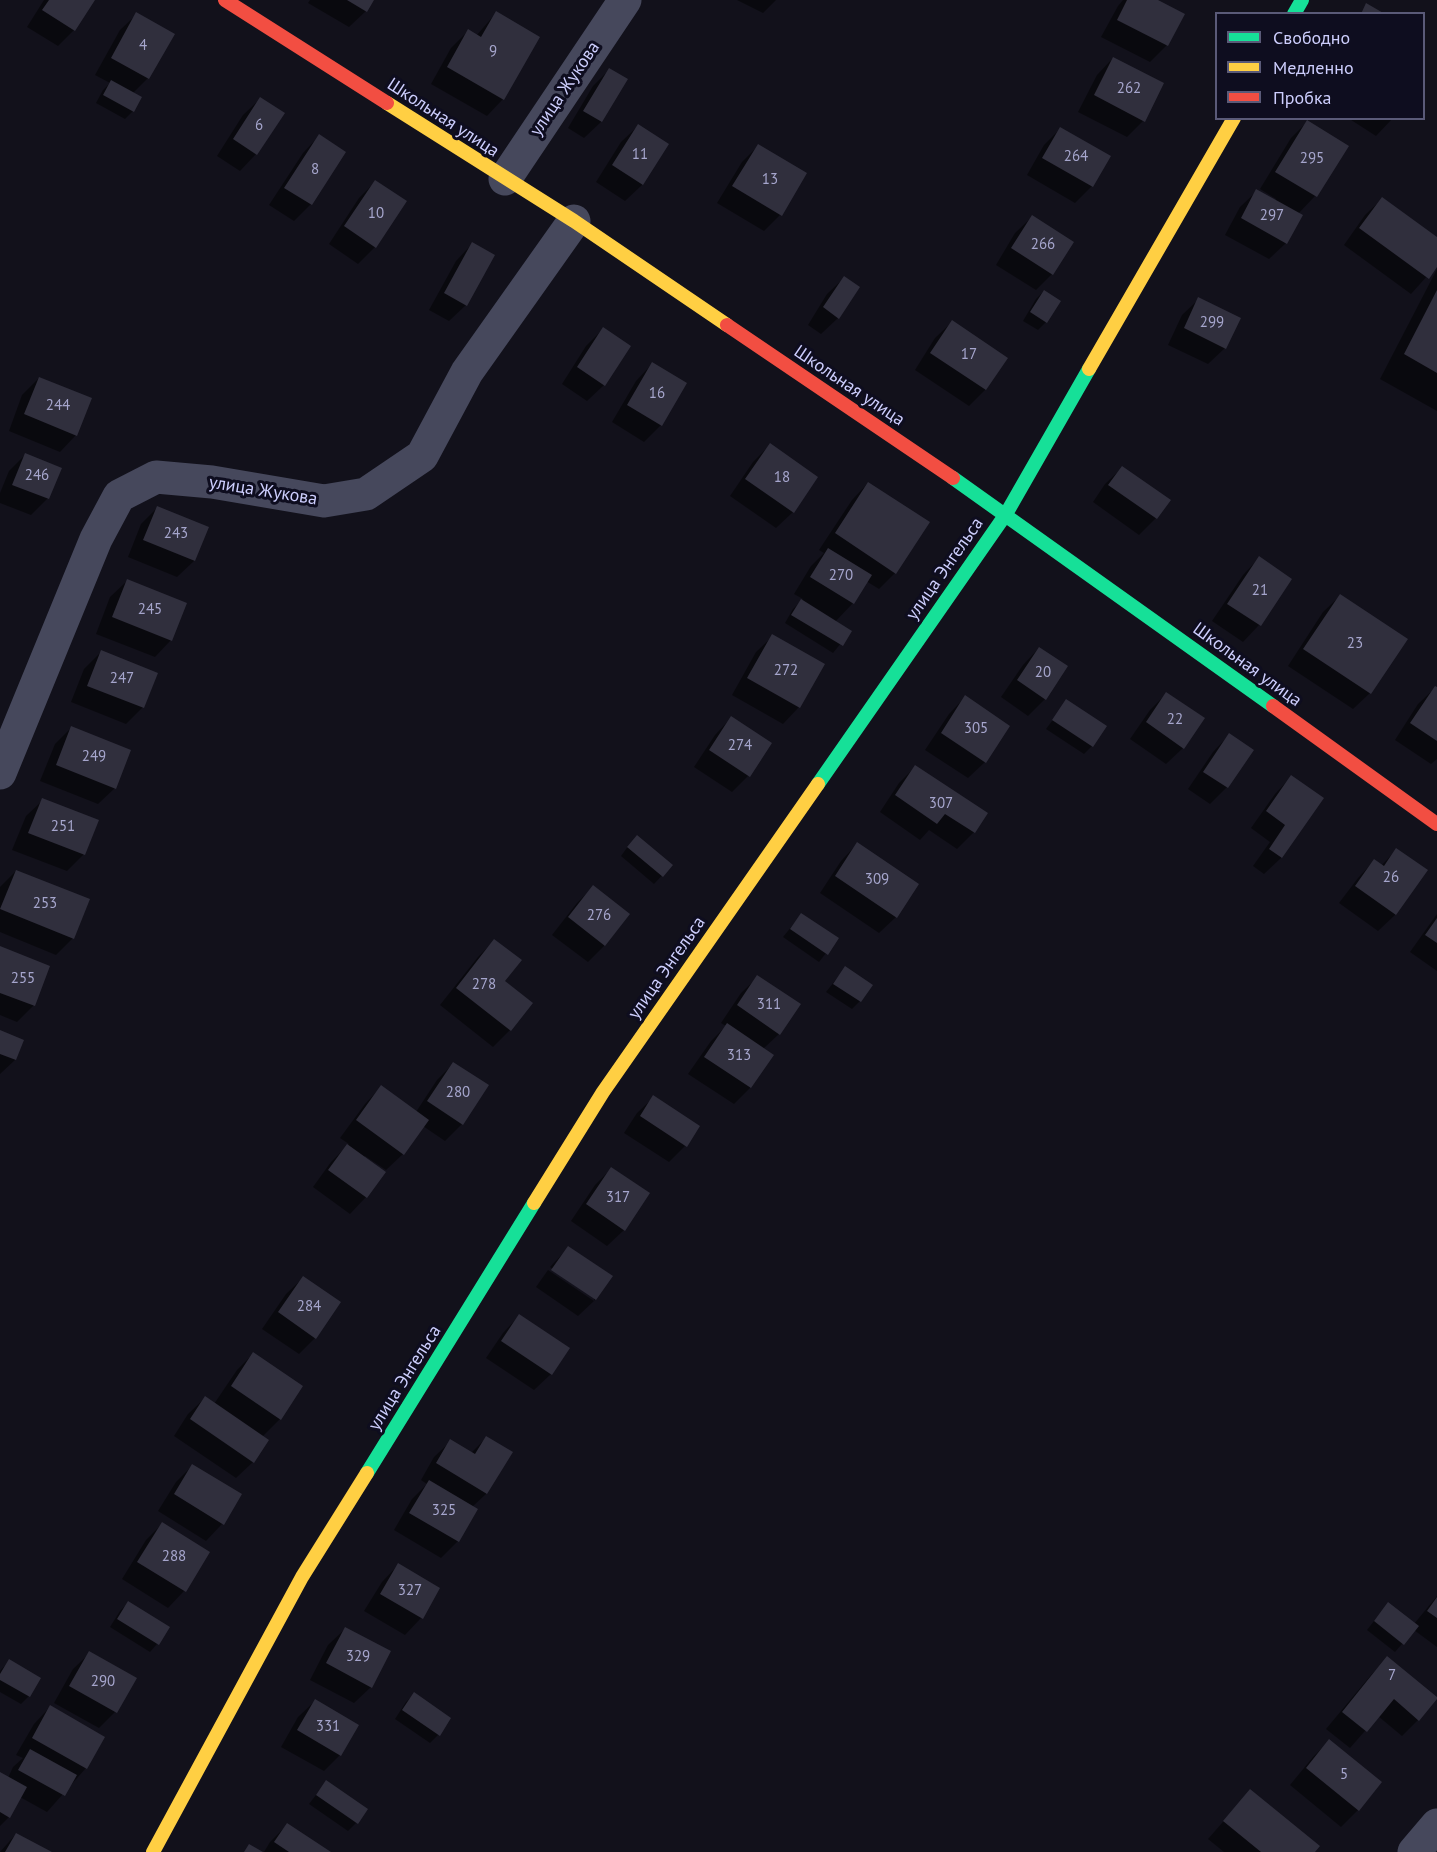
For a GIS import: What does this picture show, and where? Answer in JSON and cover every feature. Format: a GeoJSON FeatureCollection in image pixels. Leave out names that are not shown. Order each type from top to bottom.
{"type":"FeatureCollection","features":[{"type":"Feature","properties":{"kind":"street","name":"Школьная улица"},"geometry":{"type":"LineString","coordinates":[[225,0],[574,221],[1006,514],[1437,824]]}},
{"type":"Feature","properties":{"kind":"street","name":"улица Жукова"},"geometry":{"type":"LineString","coordinates":[[505,179],[625,0]]}},
{"type":"Feature","properties":{"kind":"street","name":"улица Энгельса"},"geometry":{"type":"LineString","coordinates":[[153,1852],[302,1577],[603,1092],[1006,514],[1233,120]]}},
{"type":"Feature","properties":{"kind":"street","name":"улица Жукова"},"geometry":{"type":"LineString","coordinates":[[0,773],[96,539],[119,496],[156,477],[212,482],[324,501],[366,494],[422,456],[467,372],[574,221]]}},
{"type":"Feature","properties":{"kind":"street"},"geometry":{"type":"LineString","coordinates":[[1414,1852],[1437,1825]]}},
{"type":"Feature","properties":{"kind":"building"},"geometry":{"type":"Polygon","coordinates":[[[49,0],[95,0],[75,31],[42,10],[49,0]]]}},
{"type":"Feature","properties":{"kind":"building"},"geometry":{"type":"Polygon","coordinates":[[[347,0],[374,0],[367,12],[347,0]]]}},
{"type":"Feature","properties":{"kind":"building"},"geometry":{"type":"Polygon","coordinates":[[[1127,0],[1158,0],[1185,14],[1168,46],[1117,20],[1127,0]]]}},
{"type":"Feature","properties":{"kind":"building"},"geometry":{"type":"Polygon","coordinates":[[[1366,3],[1382,12],[1362,12],[1366,3]]]}},
{"type":"Feature","properties":{"kind":"building"},"geometry":{"type":"Polygon","coordinates":[[[496,11],[540,37],[504,100],[447,67],[468,29],[481,37],[496,11]]]}},
{"type":"Feature","properties":{"kind":"building"},"geometry":{"type":"Polygon","coordinates":[[[136,12],[175,34],[149,79],[111,58],[136,12]]]}},
{"type":"Feature","properties":{"kind":"building"},"geometry":{"type":"Polygon","coordinates":[[[1113,57],[1164,83],[1145,122],[1094,95],[1113,57]]]}},
{"type":"Feature","properties":{"kind":"building"},"geometry":{"type":"Polygon","coordinates":[[[609,68],[628,79],[602,122],[583,111],[609,68]]]}},
{"type":"Feature","properties":{"kind":"building"},"geometry":{"type":"Polygon","coordinates":[[[111,80],[142,97],[134,112],[103,95],[111,80]]]}},
{"type":"Feature","properties":{"kind":"building"},"geometry":{"type":"Polygon","coordinates":[[[260,97],[285,113],[257,155],[233,139],[260,97]]]}},
{"type":"Feature","properties":{"kind":"building"},"geometry":{"type":"Polygon","coordinates":[[[1307,120],[1349,146],[1317,197],[1275,172],[1307,120]]]}},
{"type":"Feature","properties":{"kind":"building"},"geometry":{"type":"Polygon","coordinates":[[[638,124],[669,144],[643,185],[612,165],[638,124]]]}},
{"type":"Feature","properties":{"kind":"building"},"geometry":{"type":"Polygon","coordinates":[[[1060,127],[1111,156],[1093,187],[1042,158],[1060,127]]]}},
{"type":"Feature","properties":{"kind":"building"},"geometry":{"type":"Polygon","coordinates":[[[319,134],[346,152],[312,205],[284,188],[319,134]]]}},
{"type":"Feature","properties":{"kind":"building"},"geometry":{"type":"Polygon","coordinates":[[[758,144],[807,173],[782,216],[732,186],[758,144]]]}},
{"type":"Feature","properties":{"kind":"building"},"geometry":{"type":"Polygon","coordinates":[[[375,180],[407,201],[376,248],[344,226],[375,180]]]}},
{"type":"Feature","properties":{"kind":"building"},"geometry":{"type":"Polygon","coordinates":[[[1256,189],[1303,215],[1287,244],[1241,218],[1256,189]]]}},
{"type":"Feature","properties":{"kind":"building"},"geometry":{"type":"Polygon","coordinates":[[[1382,197],[1437,237],[1437,267],[1429,279],[1359,228],[1382,197]]]}},
{"type":"Feature","properties":{"kind":"building"},"geometry":{"type":"Polygon","coordinates":[[[1032,215],[1074,242],[1053,275],[1011,248],[1032,215]]]}},
{"type":"Feature","properties":{"kind":"building"},"geometry":{"type":"Polygon","coordinates":[[[472,242],[495,255],[467,306],[444,293],[472,242]]]}},
{"type":"Feature","properties":{"kind":"building"},"geometry":{"type":"Polygon","coordinates":[[[844,276],[860,287],[839,319],[823,307],[844,276]]]}},
{"type":"Feature","properties":{"kind":"building"},"geometry":{"type":"Polygon","coordinates":[[[1044,290],[1061,301],[1047,323],[1030,312],[1044,290]]]}},
{"type":"Feature","properties":{"kind":"building"},"geometry":{"type":"Polygon","coordinates":[[[1437,290],[1437,373],[1404,354],[1437,290]]]}},
{"type":"Feature","properties":{"kind":"building"},"geometry":{"type":"Polygon","coordinates":[[[1198,297],[1241,318],[1226,349],[1184,328],[1198,297]]]}},
{"type":"Feature","properties":{"kind":"building"},"geometry":{"type":"Polygon","coordinates":[[[952,320],[1008,358],[986,390],[930,353],[952,320]]]}},
{"type":"Feature","properties":{"kind":"building"},"geometry":{"type":"Polygon","coordinates":[[[603,327],[631,346],[605,386],[577,367],[603,327]]]}},
{"type":"Feature","properties":{"kind":"building"},"geometry":{"type":"Polygon","coordinates":[[[652,362],[687,383],[662,426],[627,405],[652,362]]]}},
{"type":"Feature","properties":{"kind":"building"},"geometry":{"type":"Polygon","coordinates":[[[39,377],[92,398],[77,436],[24,414],[39,377]]]}},
{"type":"Feature","properties":{"kind":"building"},"geometry":{"type":"Polygon","coordinates":[[[770,443],[818,477],[794,513],[745,479],[770,443]]]}},
{"type":"Feature","properties":{"kind":"building"},"geometry":{"type":"Polygon","coordinates":[[[25,453],[62,468],[49,499],[12,485],[25,453]]]}},
{"type":"Feature","properties":{"kind":"building"},"geometry":{"type":"Polygon","coordinates":[[[1122,466],[1171,500],[1157,519],[1108,485],[1122,466]]]}},
{"type":"Feature","properties":{"kind":"building"},"geometry":{"type":"Polygon","coordinates":[[[868,482],[930,522],[896,574],[835,533],[868,482]]]}},
{"type":"Feature","properties":{"kind":"building"},"geometry":{"type":"Polygon","coordinates":[[[157,506],[209,527],[195,561],[143,540],[157,506]]]}},
{"type":"Feature","properties":{"kind":"building"},"geometry":{"type":"Polygon","coordinates":[[[828,548],[872,575],[854,604],[810,577],[828,548]]]}},
{"type":"Feature","properties":{"kind":"building"},"geometry":{"type":"Polygon","coordinates":[[[1259,556],[1292,579],[1261,626],[1227,604],[1259,556]]]}},
{"type":"Feature","properties":{"kind":"building"},"geometry":{"type":"Polygon","coordinates":[[[127,579],[187,603],[172,641],[112,617],[127,579]]]}},
{"type":"Feature","properties":{"kind":"building"},"geometry":{"type":"Polygon","coordinates":[[[1340,594],[1408,639],[1371,694],[1303,649],[1340,594]]]}},
{"type":"Feature","properties":{"kind":"building"},"geometry":{"type":"Polygon","coordinates":[[[801,599],[852,631],[843,646],[791,615],[801,599]]]}},
{"type":"Feature","properties":{"kind":"building"},"geometry":{"type":"Polygon","coordinates":[[[772,634],[825,664],[800,708],[747,678],[772,634]]]}},
{"type":"Feature","properties":{"kind":"building"},"geometry":{"type":"Polygon","coordinates":[[[1039,647],[1068,666],[1046,700],[1017,680],[1039,647]]]}},
{"type":"Feature","properties":{"kind":"building"},"geometry":{"type":"Polygon","coordinates":[[[101,650],[158,673],[144,708],[87,686],[101,650]]]}},
{"type":"Feature","properties":{"kind":"building"},"geometry":{"type":"Polygon","coordinates":[[[1435,686],[1437,687],[1437,741],[1410,723],[1435,686]]]}},
{"type":"Feature","properties":{"kind":"building"},"geometry":{"type":"Polygon","coordinates":[[[1166,692],[1205,718],[1184,749],[1146,722],[1166,692]]]}},
{"type":"Feature","properties":{"kind":"building"},"geometry":{"type":"Polygon","coordinates":[[[965,695],[1010,726],[986,763],[941,733],[965,695]]]}},
{"type":"Feature","properties":{"kind":"building"},"geometry":{"type":"Polygon","coordinates":[[[1066,699],[1107,726],[1093,747],[1052,720],[1066,699]]]}},
{"type":"Feature","properties":{"kind":"building"},"geometry":{"type":"Polygon","coordinates":[[[731,716],[772,743],[750,777],[709,750],[731,716]]]}},
{"type":"Feature","properties":{"kind":"building"},"geometry":{"type":"Polygon","coordinates":[[[71,726],[131,750],[116,789],[56,765],[71,726]]]}},
{"type":"Feature","properties":{"kind":"building"},"geometry":{"type":"Polygon","coordinates":[[[1229,733],[1254,750],[1228,788],[1203,772],[1229,733]]]}},
{"type":"Feature","properties":{"kind":"building"},"geometry":{"type":"Polygon","coordinates":[[[915,765],[988,813],[975,833],[945,814],[937,824],[895,795],[915,765]]]}},
{"type":"Feature","properties":{"kind":"building"},"geometry":{"type":"Polygon","coordinates":[[[1291,775],[1324,798],[1282,858],[1269,849],[1285,825],[1266,811],[1291,775]]]}},
{"type":"Feature","properties":{"kind":"building"},"geometry":{"type":"Polygon","coordinates":[[[42,798],[99,820],[85,855],[28,833],[42,798]]]}},
{"type":"Feature","properties":{"kind":"building"},"geometry":{"type":"Polygon","coordinates":[[[637,835],[673,865],[663,877],[627,847],[637,835]]]}},
{"type":"Feature","properties":{"kind":"building"},"geometry":{"type":"Polygon","coordinates":[[[857,842],[919,884],[897,918],[835,876],[857,842]]]}},
{"type":"Feature","properties":{"kind":"building"},"geometry":{"type":"Polygon","coordinates":[[[1396,848],[1428,870],[1396,915],[1355,886],[1374,859],[1384,866],[1396,848]]]}},
{"type":"Feature","properties":{"kind":"building"},"geometry":{"type":"Polygon","coordinates":[[[16,870],[90,899],[74,939],[0,909],[16,870]]]}},
{"type":"Feature","properties":{"kind":"building"},"geometry":{"type":"Polygon","coordinates":[[[593,885],[630,914],[605,946],[568,917],[593,885]]]}},
{"type":"Feature","properties":{"kind":"building"},"geometry":{"type":"Polygon","coordinates":[[[801,913],[839,938],[828,955],[790,929],[801,913]]]}},
{"type":"Feature","properties":{"kind":"building"},"geometry":{"type":"Polygon","coordinates":[[[1437,918],[1437,943],[1425,935],[1437,918]]]}},
{"type":"Feature","properties":{"kind":"building"},"geometry":{"type":"Polygon","coordinates":[[[494,939],[522,960],[505,981],[533,1003],[511,1031],[456,988],[494,939]]]}},
{"type":"Feature","properties":{"kind":"building"},"geometry":{"type":"Polygon","coordinates":[[[0,946],[50,966],[35,1006],[0,993],[0,946]]]}},
{"type":"Feature","properties":{"kind":"building"},"geometry":{"type":"Polygon","coordinates":[[[845,966],[873,985],[861,1002],[833,984],[845,966]]]}},
{"type":"Feature","properties":{"kind":"building"},"geometry":{"type":"Polygon","coordinates":[[[757,975],[801,1004],[780,1035],[737,1005],[757,975]]]}},
{"type":"Feature","properties":{"kind":"building"},"geometry":{"type":"Polygon","coordinates":[[[727,1023],[774,1055],[751,1088],[704,1057],[727,1023]]]}},
{"type":"Feature","properties":{"kind":"building"},"geometry":{"type":"Polygon","coordinates":[[[0,1030],[24,1040],[16,1060],[0,1054],[0,1030]]]}},
{"type":"Feature","properties":{"kind":"building"},"geometry":{"type":"Polygon","coordinates":[[[453,1062],[489,1085],[463,1125],[427,1101],[453,1062]]]}},
{"type":"Feature","properties":{"kind":"building"},"geometry":{"type":"Polygon","coordinates":[[[381,1085],[429,1120],[404,1155],[356,1120],[381,1085]]]}},
{"type":"Feature","properties":{"kind":"building"},"geometry":{"type":"Polygon","coordinates":[[[653,1095],[700,1126],[687,1147],[640,1116],[653,1095]]]}},
{"type":"Feature","properties":{"kind":"building"},"geometry":{"type":"Polygon","coordinates":[[[347,1144],[386,1172],[367,1198],[328,1170],[347,1144]]]}},
{"type":"Feature","properties":{"kind":"building"},"geometry":{"type":"Polygon","coordinates":[[[611,1167],[650,1193],[625,1231],[586,1204],[611,1167]]]}},
{"type":"Feature","properties":{"kind":"building"},"geometry":{"type":"Polygon","coordinates":[[[568,1246],[613,1276],[596,1300],[551,1270],[568,1246]]]}},
{"type":"Feature","properties":{"kind":"building"},"geometry":{"type":"Polygon","coordinates":[[[303,1276],[341,1302],[316,1339],[278,1312],[303,1276]]]}},
{"type":"Feature","properties":{"kind":"building"},"geometry":{"type":"Polygon","coordinates":[[[519,1314],[570,1348],[552,1375],[501,1341],[519,1314]]]}},
{"type":"Feature","properties":{"kind":"building"},"geometry":{"type":"Polygon","coordinates":[[[253,1352],[303,1386],[281,1420],[231,1386],[253,1352]]]}},
{"type":"Feature","properties":{"kind":"building"},"geometry":{"type":"Polygon","coordinates":[[[205,1396],[269,1440],[254,1463],[190,1419],[205,1396]]]}},
{"type":"Feature","properties":{"kind":"building"},"geometry":{"type":"Polygon","coordinates":[[[486,1436],[513,1452],[487,1494],[436,1463],[450,1439],[475,1454],[486,1436]]]}},
{"type":"Feature","properties":{"kind":"building"},"geometry":{"type":"Polygon","coordinates":[[[192,1464],[242,1494],[224,1525],[174,1494],[192,1464]]]}},
{"type":"Feature","properties":{"kind":"building"},"geometry":{"type":"Polygon","coordinates":[[[429,1480],[478,1509],[459,1542],[409,1513],[429,1480]]]}},
{"type":"Feature","properties":{"kind":"building"},"geometry":{"type":"Polygon","coordinates":[[[162,1522],[210,1552],[186,1592],[137,1562],[162,1522]]]}},
{"type":"Feature","properties":{"kind":"building"},"geometry":{"type":"Polygon","coordinates":[[[398,1563],[440,1588],[423,1619],[380,1594],[398,1563]]]}},
{"type":"Feature","properties":{"kind":"building"},"geometry":{"type":"Polygon","coordinates":[[[1437,1597],[1437,1618],[1427,1611],[1437,1597]]]}},
{"type":"Feature","properties":{"kind":"building"},"geometry":{"type":"Polygon","coordinates":[[[128,1601],[170,1627],[159,1645],[117,1619],[128,1601]]]}},
{"type":"Feature","properties":{"kind":"building"},"geometry":{"type":"Polygon","coordinates":[[[1388,1602],[1419,1626],[1404,1645],[1374,1621],[1388,1602]]]}},
{"type":"Feature","properties":{"kind":"building"},"geometry":{"type":"Polygon","coordinates":[[[345,1627],[391,1651],[372,1688],[326,1663],[345,1627]]]}},
{"type":"Feature","properties":{"kind":"building"},"geometry":{"type":"Polygon","coordinates":[[[89,1651],[137,1678],[117,1713],[69,1686],[89,1651]]]}},
{"type":"Feature","properties":{"kind":"building"},"geometry":{"type":"Polygon","coordinates":[[[1387,1656],[1437,1699],[1419,1721],[1394,1699],[1367,1732],[1342,1712],[1387,1656]]]}},
{"type":"Feature","properties":{"kind":"building"},"geometry":{"type":"Polygon","coordinates":[[[9,1659],[41,1678],[30,1697],[0,1680],[0,1674],[9,1659]]]}},
{"type":"Feature","properties":{"kind":"building"},"geometry":{"type":"Polygon","coordinates":[[[414,1692],[451,1718],[440,1736],[402,1710],[414,1692]]]}},
{"type":"Feature","properties":{"kind":"building"},"geometry":{"type":"Polygon","coordinates":[[[315,1699],[359,1725],[341,1756],[297,1730],[315,1699]]]}},
{"type":"Feature","properties":{"kind":"building"},"geometry":{"type":"Polygon","coordinates":[[[50,1705],[105,1737],[87,1769],[32,1738],[50,1705]]]}},
{"type":"Feature","properties":{"kind":"building"},"geometry":{"type":"Polygon","coordinates":[[[1329,1739],[1382,1782],[1359,1811],[1306,1768],[1329,1739]]]}},
{"type":"Feature","properties":{"kind":"building"},"geometry":{"type":"Polygon","coordinates":[[[30,1749],[77,1775],[65,1796],[18,1770],[30,1749]]]}},
{"type":"Feature","properties":{"kind":"building"},"geometry":{"type":"Polygon","coordinates":[[[0,1772],[27,1787],[10,1818],[0,1812],[0,1772]]]}},
{"type":"Feature","properties":{"kind":"building"},"geometry":{"type":"Polygon","coordinates":[[[326,1780],[368,1809],[358,1824],[316,1795],[326,1780]]]}},
{"type":"Feature","properties":{"kind":"building"},"geometry":{"type":"Polygon","coordinates":[[[1250,1789],[1320,1846],[1315,1852],[1261,1852],[1223,1821],[1250,1789]]]}},
{"type":"Feature","properties":{"kind":"building"},"geometry":{"type":"Polygon","coordinates":[[[287,1823],[331,1852],[289,1852],[274,1842],[287,1823]]]}},
{"type":"Feature","properties":{"kind":"building"},"geometry":{"type":"Polygon","coordinates":[[[16,1833],[52,1852],[5,1852],[16,1833]]]}},
{"type":"Feature","properties":{"kind":"building"},"geometry":{"type":"Polygon","coordinates":[[[249,1844],[263,1852],[244,1852],[249,1844]]]}},
{"type":"Feature","properties":{"kind":"traffic: fast"},"geometry":{"type":"LineString","coordinates":[[1295,12],[1302,0]]}},
{"type":"Feature","properties":{"kind":"traffic: fast"},"geometry":{"type":"LineString","coordinates":[[818,784],[1006,514],[1089,369]]}},
{"type":"Feature","properties":{"kind":"traffic: fast"},"geometry":{"type":"LineString","coordinates":[[953,478],[1273,706]]}},
{"type":"Feature","properties":{"kind":"traffic: fast"},"geometry":{"type":"LineString","coordinates":[[367,1473],[534,1203]]}},
{"type":"Feature","properties":{"kind":"traffic: slow"},"geometry":{"type":"LineString","coordinates":[[387,103],[574,221],[727,325]]}},
{"type":"Feature","properties":{"kind":"traffic: slow"},"geometry":{"type":"LineString","coordinates":[[1089,369],[1233,120]]}},
{"type":"Feature","properties":{"kind":"traffic: slow"},"geometry":{"type":"LineString","coordinates":[[534,1203],[603,1092],[818,784]]}},
{"type":"Feature","properties":{"kind":"traffic: slow"},"geometry":{"type":"LineString","coordinates":[[153,1852],[302,1577],[367,1473]]}},
{"type":"Feature","properties":{"kind":"traffic: jam"},"geometry":{"type":"LineString","coordinates":[[225,0],[387,103]]}},
{"type":"Feature","properties":{"kind":"traffic: jam"},"geometry":{"type":"LineString","coordinates":[[727,325],[953,478]]}},
{"type":"Feature","properties":{"kind":"traffic: jam"},"geometry":{"type":"LineString","coordinates":[[1273,706],[1437,824]]}}]}
